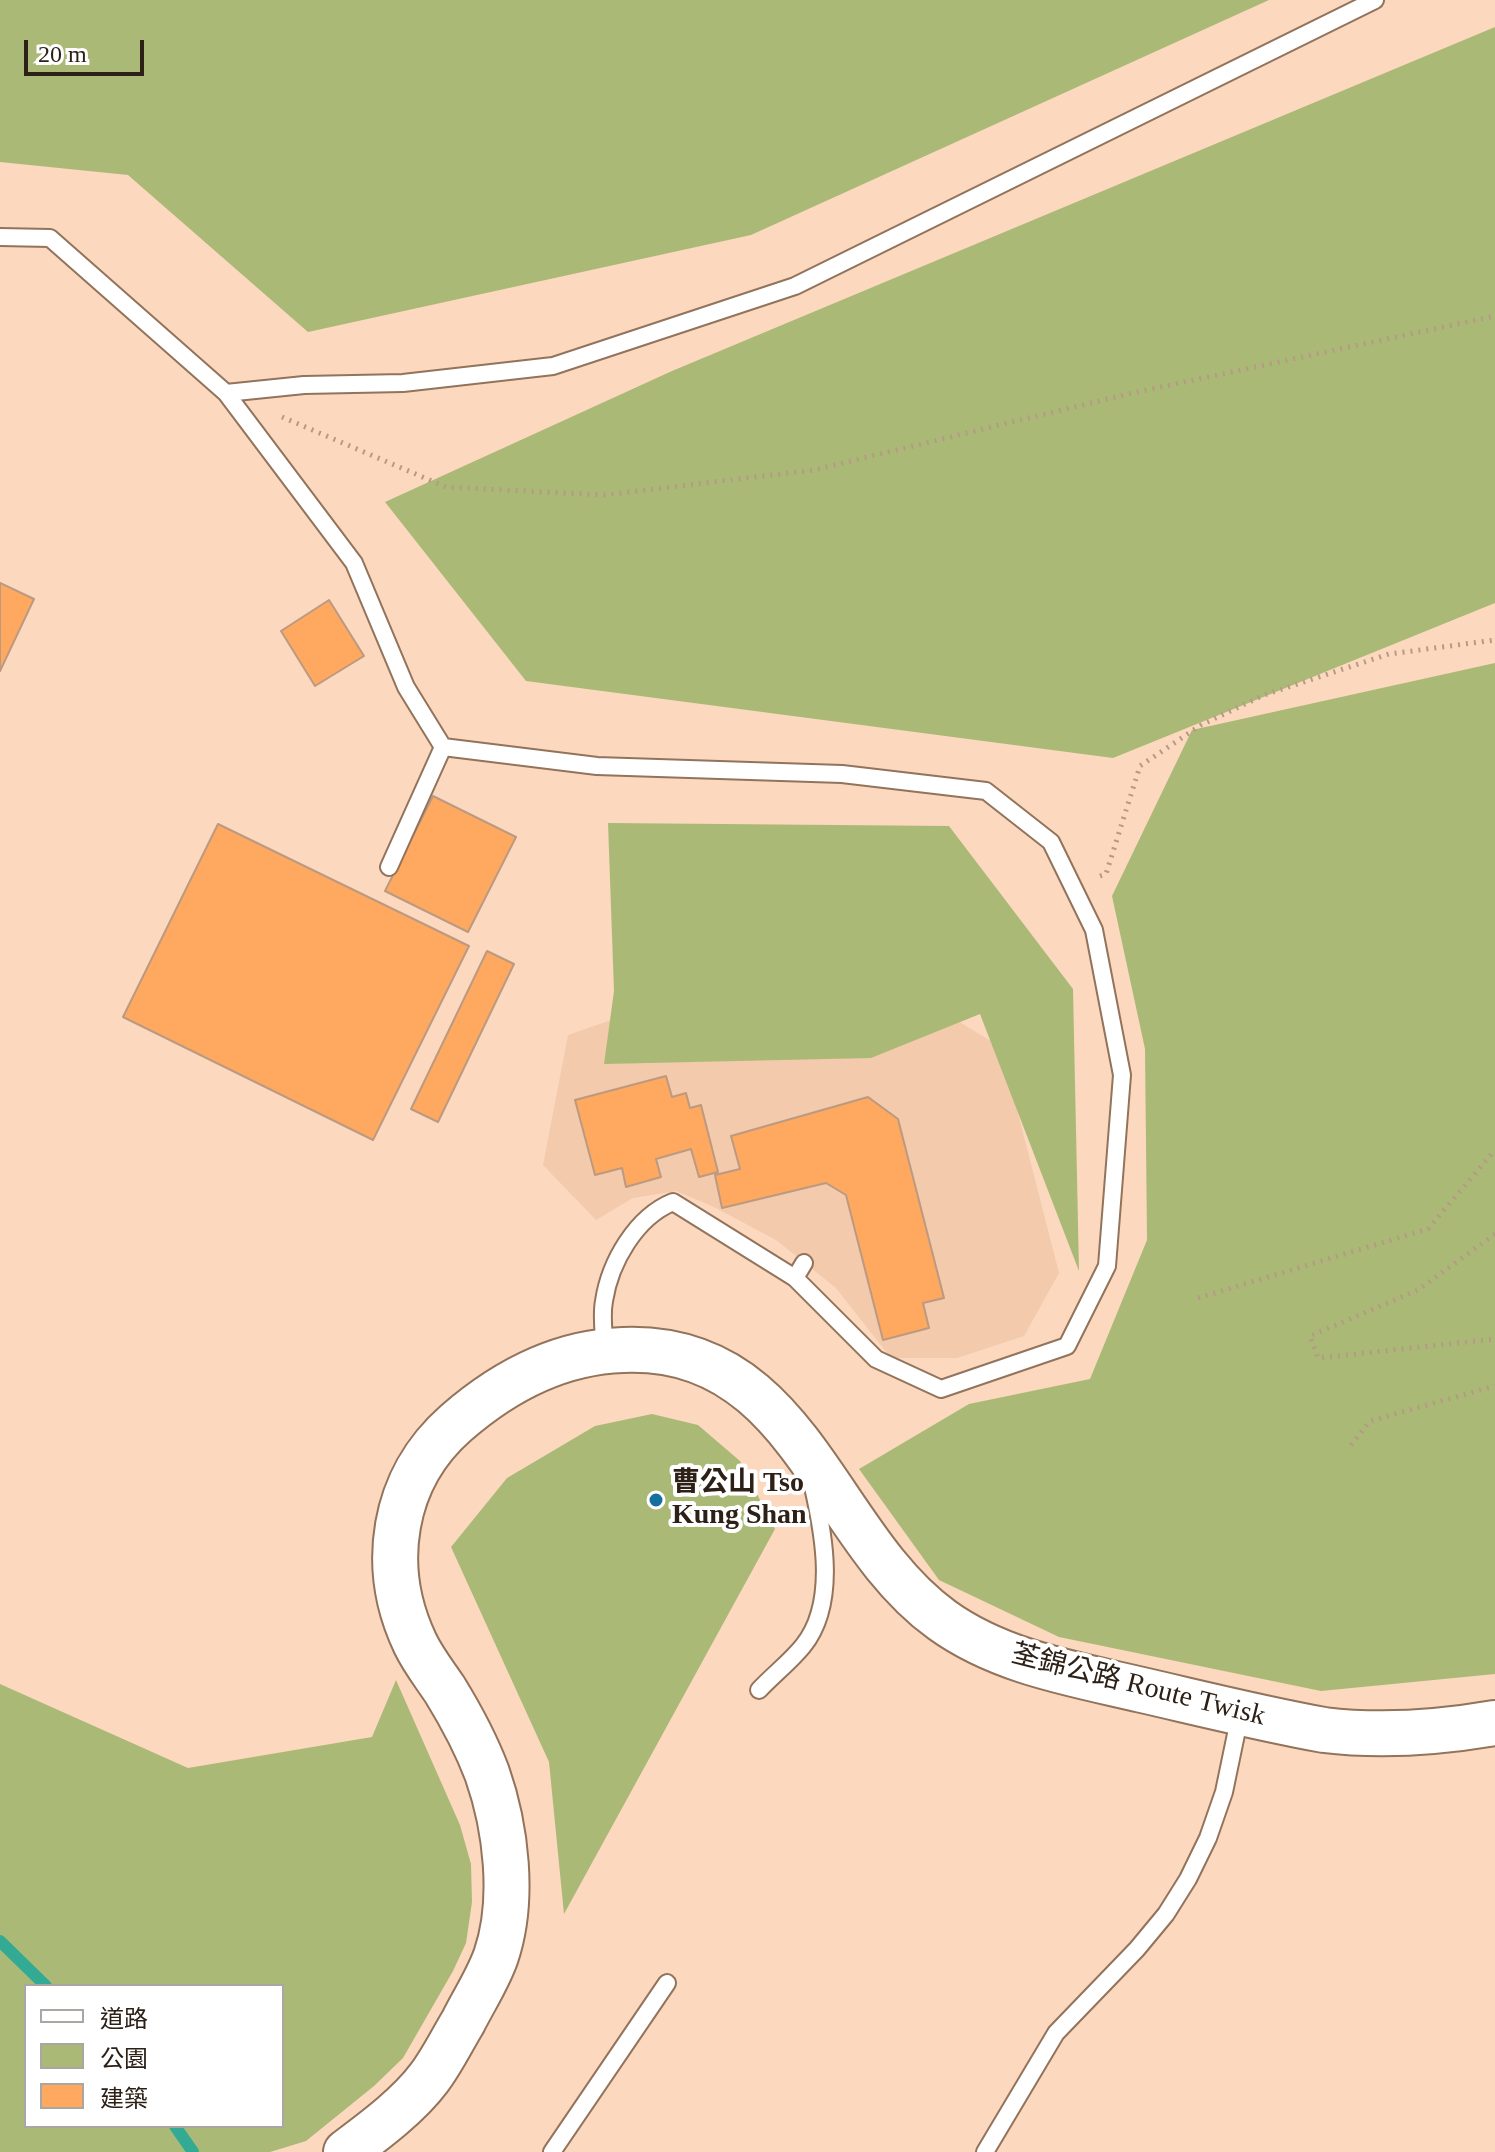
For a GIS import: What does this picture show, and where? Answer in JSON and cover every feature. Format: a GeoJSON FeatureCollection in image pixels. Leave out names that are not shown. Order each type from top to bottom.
{"type":"FeatureCollection","features":[{"type":"Feature","properties":{"kind":"main road","name":"荃錦公路 Route Twisk"},"geometry":{"type":"LineString","coordinates":[[346,2152],[429,2079],[483,1986],[497,1952],[505,1903],[503,1829],[489,1779],[460,1715],[415,1644],[399,1594],[394,1544],[398,1518],[405,1493],[437,1442],[481,1403],[539,1369],[569,1358],[605,1351],[640,1349],[671,1353],[722,1372],[767,1404],[788,1427],[858,1530],[898,1580],[942,1620],[998,1651],[1055,1670],[1241,1713],[1360,1734],[1437,1732],[1495,1723]]}},
{"type":"Feature","properties":{"kind":"lane"},"geometry":{"type":"LineString","coordinates":[[226,393],[304,385],[403,383],[553,366],[795,286],[1375,0]]}},
{"type":"Feature","properties":{"kind":"lane"},"geometry":{"type":"LineString","coordinates":[[0,237],[50,238],[226,393],[354,563],[406,687],[443,747]]}},
{"type":"Feature","properties":{"kind":"lane"},"geometry":{"type":"LineString","coordinates":[[389,867],[443,747]]}},
{"type":"Feature","properties":{"kind":"lane"},"geometry":{"type":"LineString","coordinates":[[443,747],[597,766],[842,774],[986,791],[1051,842],[1094,930],[1122,1075],[1107,1266],[1067,1346],[941,1389],[876,1359],[795,1278],[673,1202],[661,1207],[639,1226],[617,1261],[604,1300],[605,1351]]}},
{"type":"Feature","properties":{"kind":"lane"},"geometry":{"type":"LineString","coordinates":[[795,1278],[804,1263]]}},
{"type":"Feature","properties":{"kind":"lane"},"geometry":{"type":"LineString","coordinates":[[759,1690],[803,1646],[820,1610],[824,1584],[822,1538],[805,1450]]}},
{"type":"Feature","properties":{"kind":"lane"},"geometry":{"type":"LineString","coordinates":[[985,2152],[1056,2033],[1137,1949],[1166,1914],[1188,1879],[1208,1838],[1224,1792],[1241,1713]]}},
{"type":"Feature","properties":{"kind":"lane"},"geometry":{"type":"LineString","coordinates":[[552,2152],[667,1983]]}},
{"type":"Feature","properties":{"kind":"path"},"geometry":{"type":"LineString","coordinates":[[226,393],[446,487],[604,495],[814,470],[1128,394],[1495,316]]}},
{"type":"Feature","properties":{"kind":"path"},"geometry":{"type":"LineString","coordinates":[[1095,878],[1106,874],[1140,766],[1201,725],[1264,695],[1389,654],[1495,640]]}},
{"type":"Feature","properties":{"kind":"path"},"geometry":{"type":"LineString","coordinates":[[1198,1298],[1428,1229],[1495,1150]]}},
{"type":"Feature","properties":{"kind":"path"},"geometry":{"type":"LineString","coordinates":[[1495,1234],[1418,1290],[1310,1336],[1318,1358],[1495,1339]]}},
{"type":"Feature","properties":{"kind":"path"},"geometry":{"type":"LineString","coordinates":[[1351,1445],[1370,1421],[1495,1386]]}},
{"type":"Feature","properties":{"kind":"shaded area"},"geometry":{"type":"Polygon","coordinates":[[[830,944],[1001,1047],[1059,1273],[1024,1336],[957,1358],[891,1358],[836,1288],[776,1240],[676,1191],[633,1198],[596,1220],[543,1165],[568,1035],[830,944]]]}},
{"type":"Feature","properties":{"kind":"green space"},"geometry":{"type":"Polygon","coordinates":[[[0,0],[1269,0],[751,235],[308,332],[128,175],[0,162],[0,0]]]}},
{"type":"Feature","properties":{"kind":"green space"},"geometry":{"type":"Polygon","coordinates":[[[1495,27],[1495,603],[1113,758],[526,681],[385,502],[672,371],[1495,27]]]}},
{"type":"Feature","properties":{"kind":"green space"},"geometry":{"type":"Polygon","coordinates":[[[1495,663],[1495,1674],[1321,1691],[1059,1637],[939,1580],[859,1469],[969,1404],[1090,1379],[1147,1240],[1145,1049],[1112,896],[1192,730],[1495,663]]]}},
{"type":"Feature","properties":{"kind":"green space"},"geometry":{"type":"Polygon","coordinates":[[[608,823],[949,826],[1073,989],[1079,1271],[980,1014],[871,1058],[604,1064],[614,991],[608,823]]]}},
{"type":"Feature","properties":{"kind":"green space"},"geometry":{"type":"Polygon","coordinates":[[[652,1414],[698,1425],[740,1461],[775,1529],[564,1914],[549,1762],[451,1547],[507,1478],[595,1426],[652,1414]]]}},
{"type":"Feature","properties":{"kind":"green space"},"geometry":{"type":"Polygon","coordinates":[[[396,1680],[460,1825],[471,1864],[472,1902],[466,1943],[453,1971],[403,2058],[374,2086],[306,2141],[270,2152],[0,2152],[0,1684],[188,1768],[372,1737],[396,1680]]]}},
{"type":"Feature","properties":{"kind":"building"},"geometry":{"type":"Polygon","coordinates":[[[0,583],[34,599],[0,671],[0,583]]]}},
{"type":"Feature","properties":{"kind":"building"},"geometry":{"type":"Polygon","coordinates":[[[329,600],[364,656],[315,686],[281,631],[329,600]]]}},
{"type":"Feature","properties":{"kind":"building"},"geometry":{"type":"Polygon","coordinates":[[[433,796],[516,837],[468,932],[385,891],[433,796]]]}},
{"type":"Feature","properties":{"kind":"building"},"geometry":{"type":"Polygon","coordinates":[[[218,824],[469,946],[373,1140],[123,1017],[218,824]]]}},
{"type":"Feature","properties":{"kind":"building"},"geometry":{"type":"Polygon","coordinates":[[[487,951],[514,964],[438,1122],[411,1109],[487,951]]]}},
{"type":"Feature","properties":{"kind":"building"},"geometry":{"type":"Polygon","coordinates":[[[666,1076],[672,1097],[686,1093],[690,1108],[701,1105],[718,1172],[699,1177],[691,1149],[656,1159],[661,1177],[626,1187],[622,1168],[595,1175],[575,1100],[666,1076]]]}},
{"type":"Feature","properties":{"kind":"building"},"geometry":{"type":"Polygon","coordinates":[[[868,1097],[898,1119],[944,1298],[923,1303],[929,1328],[883,1340],[846,1195],[826,1183],[722,1208],[715,1175],[740,1169],[731,1136],[868,1097]]]}},
{"type":"Feature","properties":{"kind":"waterway"},"geometry":{"type":"LineString","coordinates":[[0,1941],[44,1984]]}},
{"type":"Feature","properties":{"kind":"waterway"},"geometry":{"type":"LineString","coordinates":[[176,2128],[193,2152]]}},
{"type":"Feature","properties":{"kind":"place","name":"曹公山 Tso Kung Shan"},"geometry":{"type":"Point","coordinates":[656,1500]}}]}
